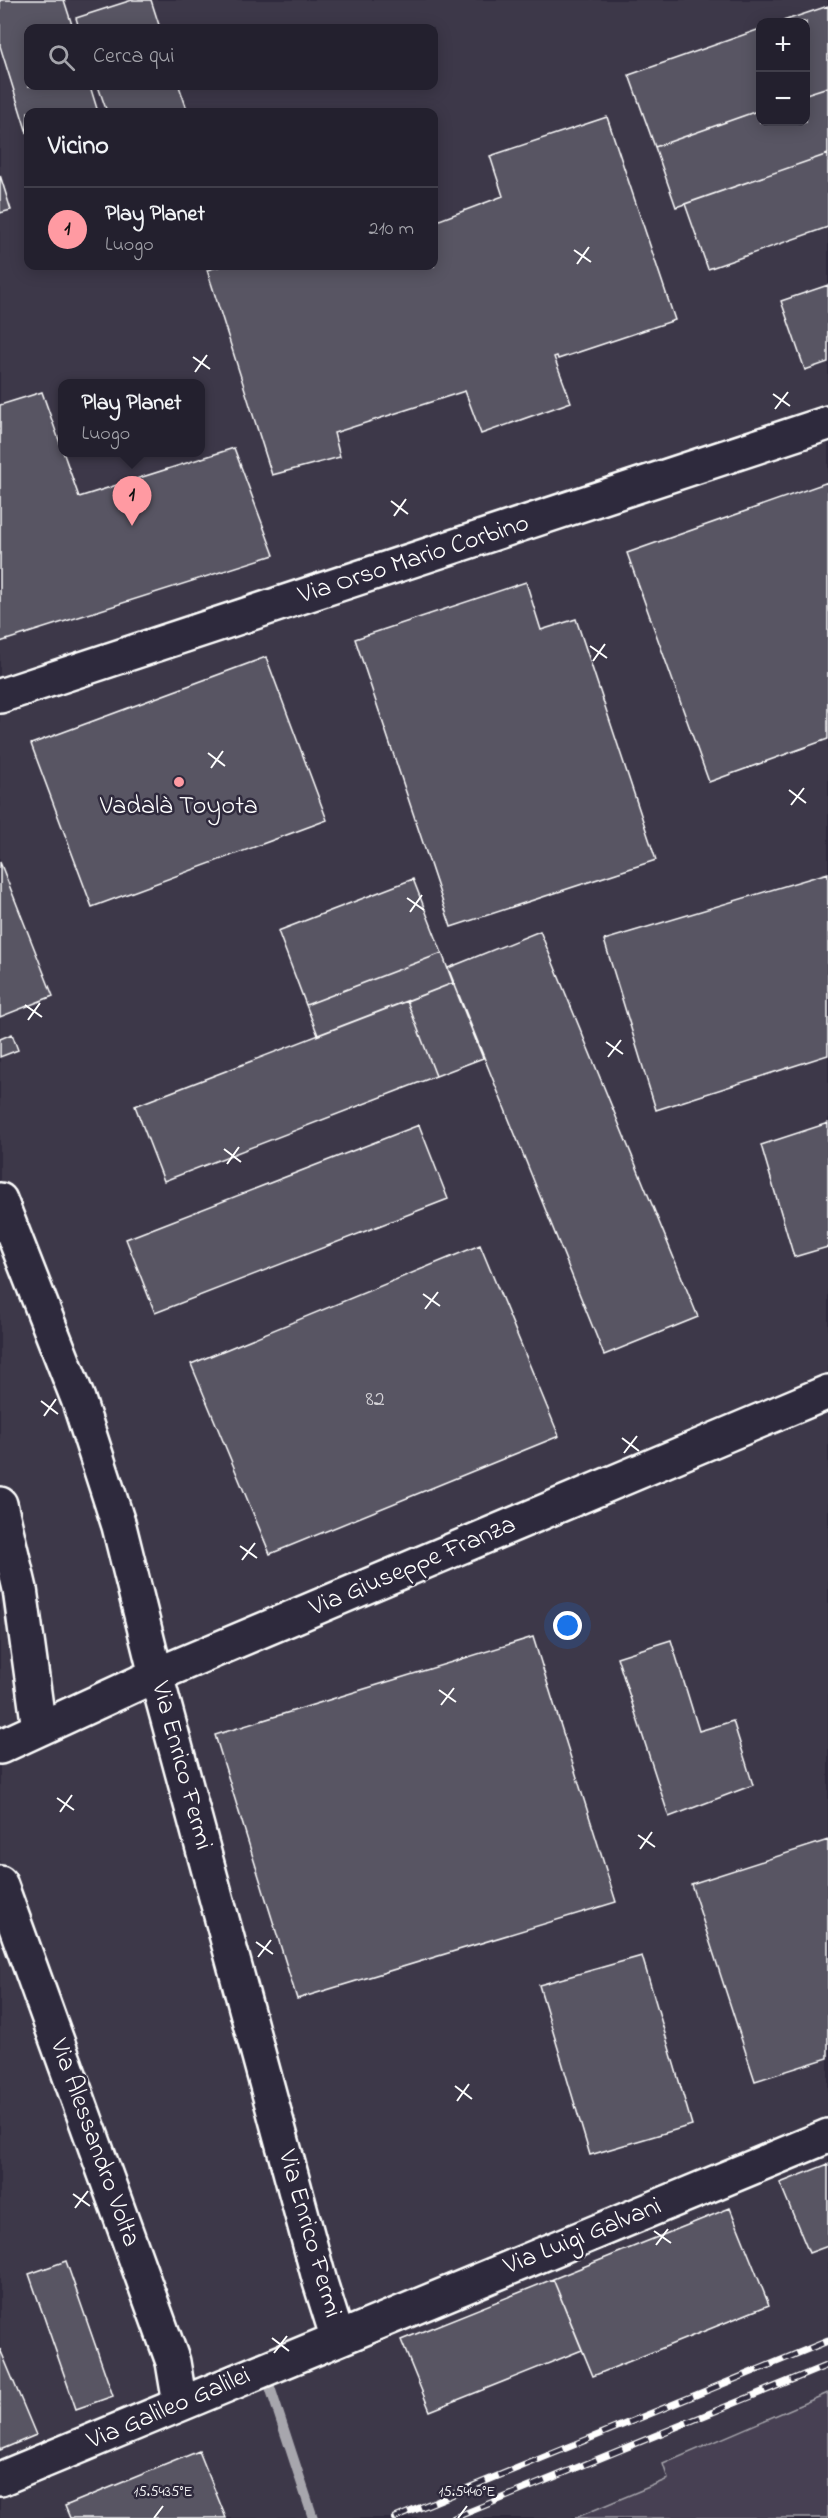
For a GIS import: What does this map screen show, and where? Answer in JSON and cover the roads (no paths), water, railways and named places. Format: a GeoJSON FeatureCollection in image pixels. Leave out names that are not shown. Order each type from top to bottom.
{"type":"FeatureCollection","features":[{"type":"Feature","properties":{"kind":"street","name":"Via Orso Mario Corbino"},"geometry":{"type":"LineString","coordinates":[[0,696],[828,423]]}},
{"type":"Feature","properties":{"kind":"street","name":"Via Enrico Fermi"},"geometry":{"type":"LineString","coordinates":[[0,1200],[96,1451],[119,1526],[156,1675],[317,2270],[338,2339]]}},
{"type":"Feature","properties":{"kind":"street","name":"Via Giuseppe Franza"},"geometry":{"type":"LineString","coordinates":[[0,1747],[156,1675],[828,1392]]}},
{"type":"Feature","properties":{"kind":"street"},"geometry":{"type":"LineString","coordinates":[[0,1504],[20,1589],[39,1729]]}},
{"type":"Feature","properties":{"kind":"street","name":"Via Alessandro Volta"},"geometry":{"type":"LineString","coordinates":[[0,1883],[173,2362],[180,2404]]}},
{"type":"Feature","properties":{"kind":"street","name":"Via Luigi Galvani"},"geometry":{"type":"LineString","coordinates":[[338,2339],[828,2136]]}},
{"type":"Feature","properties":{"kind":"street","name":"Via Galileo Galilei"},"geometry":{"type":"LineString","coordinates":[[0,2479],[338,2339]]}},
{"type":"Feature","properties":{"kind":"waterway"},"geometry":{"type":"LineString","coordinates":[[270,2387],[313,2518]]}},
{"type":"Feature","properties":{"kind":"railway"},"geometry":{"type":"LineString","coordinates":[[395,2518],[828,2341]]}},
{"type":"Feature","properties":{"kind":"railway"},"geometry":{"type":"LineString","coordinates":[[454,2518],[828,2365]]}},
{"type":"Feature","properties":{"kind":"place","name":"Play Planet"},"geometry":{"type":"Point","coordinates":[132,526]}},
{"type":"Feature","properties":{"kind":"place","name":"Vadalà Toyota"},"geometry":{"type":"Point","coordinates":[179,782]}}]}
